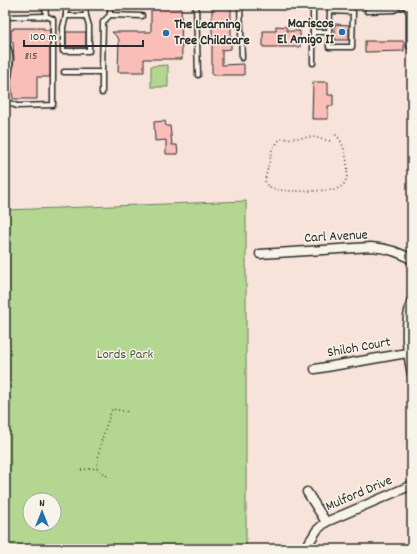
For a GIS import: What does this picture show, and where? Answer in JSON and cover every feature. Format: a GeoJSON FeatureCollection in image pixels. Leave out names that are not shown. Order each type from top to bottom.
{"type":"FeatureCollection","features":[{"type":"Feature","properties":{"kind":"street","name":"Carl Avenue"},"geometry":{"type":"LineString","coordinates":[[260,254],[370,247],[386,248],[397,251],[412,260]]}},
{"type":"Feature","properties":{"kind":"street"},"geometry":{"type":"LineString","coordinates":[[412,299],[406,321],[407,353],[412,374]]}},
{"type":"Feature","properties":{"kind":"street","name":"Shiloh Court"},"geometry":{"type":"LineString","coordinates":[[315,369],[407,353]]}},
{"type":"Feature","properties":{"kind":"street","name":"Mulford Drive"},"geometry":{"type":"LineString","coordinates":[[304,549],[317,530],[326,522],[412,485]]}},
{"type":"Feature","properties":{"kind":"street"},"geometry":{"type":"LineString","coordinates":[[307,492],[326,522]]}},
{"type":"Feature","properties":{"kind":"lane"},"geometry":{"type":"LineString","coordinates":[[46,5],[46,16]]}},
{"type":"Feature","properties":{"kind":"lane"},"geometry":{"type":"LineString","coordinates":[[66,5],[66,16],[63,27],[63,52],[89,52],[89,26],[85,5]]}},
{"type":"Feature","properties":{"kind":"lane"},"geometry":{"type":"LineString","coordinates":[[102,93],[103,22],[110,15],[110,5]]}},
{"type":"Feature","properties":{"kind":"lane"},"geometry":{"type":"LineString","coordinates":[[196,5],[198,75]]}},
{"type":"Feature","properties":{"kind":"lane"},"geometry":{"type":"LineString","coordinates":[[240,5],[242,58]]}},
{"type":"Feature","properties":{"kind":"lane"},"geometry":{"type":"LineString","coordinates":[[313,5],[313,63]]}},
{"type":"Feature","properties":{"kind":"lane"},"geometry":{"type":"LineString","coordinates":[[367,11],[394,10],[405,5],[409,14],[411,46]]}},
{"type":"Feature","properties":{"kind":"lane"},"geometry":{"type":"LineString","coordinates":[[330,12],[353,12],[352,48],[329,47],[329,32],[330,12]]}},
{"type":"Feature","properties":{"kind":"lane"},"geometry":{"type":"LineString","coordinates":[[110,15],[142,16]]}},
{"type":"Feature","properties":{"kind":"lane"},"geometry":{"type":"LineString","coordinates":[[5,17],[46,16],[52,18],[54,21],[54,105],[14,106],[5,101]]}},
{"type":"Feature","properties":{"kind":"lane"},"geometry":{"type":"LineString","coordinates":[[66,16],[86,16]]}},
{"type":"Feature","properties":{"kind":"lane"},"geometry":{"type":"LineString","coordinates":[[313,32],[329,32]]}},
{"type":"Feature","properties":{"kind":"lane"},"geometry":{"type":"LineString","coordinates":[[5,42],[9,51],[10,65],[9,81],[5,91]]}},
{"type":"Feature","properties":{"kind":"lane"},"geometry":{"type":"LineString","coordinates":[[64,72],[102,72]]}},
{"type":"Feature","properties":{"kind":"path"},"geometry":{"type":"LineString","coordinates":[[330,141],[313,137],[280,139],[272,150],[265,180],[266,184],[274,190],[334,190],[340,188],[346,180],[346,167],[341,141],[333,133]]}},
{"type":"Feature","properties":{"kind":"path"},"geometry":{"type":"LineString","coordinates":[[97,468],[100,447],[112,409],[129,412]]}},
{"type":"Feature","properties":{"kind":"path"},"geometry":{"type":"LineString","coordinates":[[81,470],[97,468],[107,476]]}},
{"type":"Feature","properties":{"kind":"green space"},"geometry":{"type":"Polygon","coordinates":[[[168,65],[168,87],[151,87],[151,66],[168,65]]]}},
{"type":"Feature","properties":{"kind":"green space","name":"Lords Park"},"geometry":{"type":"Polygon","coordinates":[[[246,201],[246,549],[5,549],[5,210],[246,201]]]}},
{"type":"Feature","properties":{"kind":"building"},"geometry":{"type":"Polygon","coordinates":[[[212,5],[231,5],[231,49],[222,50],[222,65],[244,64],[244,75],[212,75],[212,5]]]}},
{"type":"Feature","properties":{"kind":"building"},"geometry":{"type":"Polygon","coordinates":[[[151,7],[181,7],[182,59],[144,59],[144,72],[118,72],[119,39],[112,32],[151,32],[151,7]]]}},
{"type":"Feature","properties":{"kind":"building","name":"Mariscos El Amigo II"},"geometry":{"type":"Polygon","coordinates":[[[335,24],[349,25],[349,40],[335,40],[335,24]]]}},
{"type":"Feature","properties":{"kind":"building"},"geometry":{"type":"Polygon","coordinates":[[[276,26],[287,27],[287,31],[300,31],[300,47],[263,47],[263,31],[276,31],[276,26]]]}},
{"type":"Feature","properties":{"kind":"building"},"geometry":{"type":"Polygon","coordinates":[[[13,28],[44,28],[44,30],[50,30],[50,77],[37,77],[37,99],[13,99],[11,82],[14,59],[13,42],[11,42],[11,30],[13,30],[13,28]]]}},
{"type":"Feature","properties":{"kind":"building"},"geometry":{"type":"Polygon","coordinates":[[[66,32],[86,32],[86,47],[66,47],[66,32]]]}},
{"type":"Feature","properties":{"kind":"building"},"geometry":{"type":"Polygon","coordinates":[[[365,41],[404,41],[404,51],[365,52],[365,41]]]}},
{"type":"Feature","properties":{"kind":"building"},"geometry":{"type":"Polygon","coordinates":[[[313,82],[328,82],[328,95],[333,95],[333,106],[328,106],[328,119],[312,119],[313,82]]]}},
{"type":"Feature","properties":{"kind":"building"},"geometry":{"type":"Polygon","coordinates":[[[165,121],[166,126],[170,126],[172,145],[177,145],[178,154],[166,154],[166,140],[155,141],[154,122],[165,121]]]}},
{"type":"Feature","properties":{"kind":"place","name":"Mariscos El Amigo II"},"geometry":{"type":"Point","coordinates":[342,32]}},
{"type":"Feature","properties":{"kind":"place","name":"The Learning Tree Childcare"},"geometry":{"type":"Point","coordinates":[166,33]}}]}
